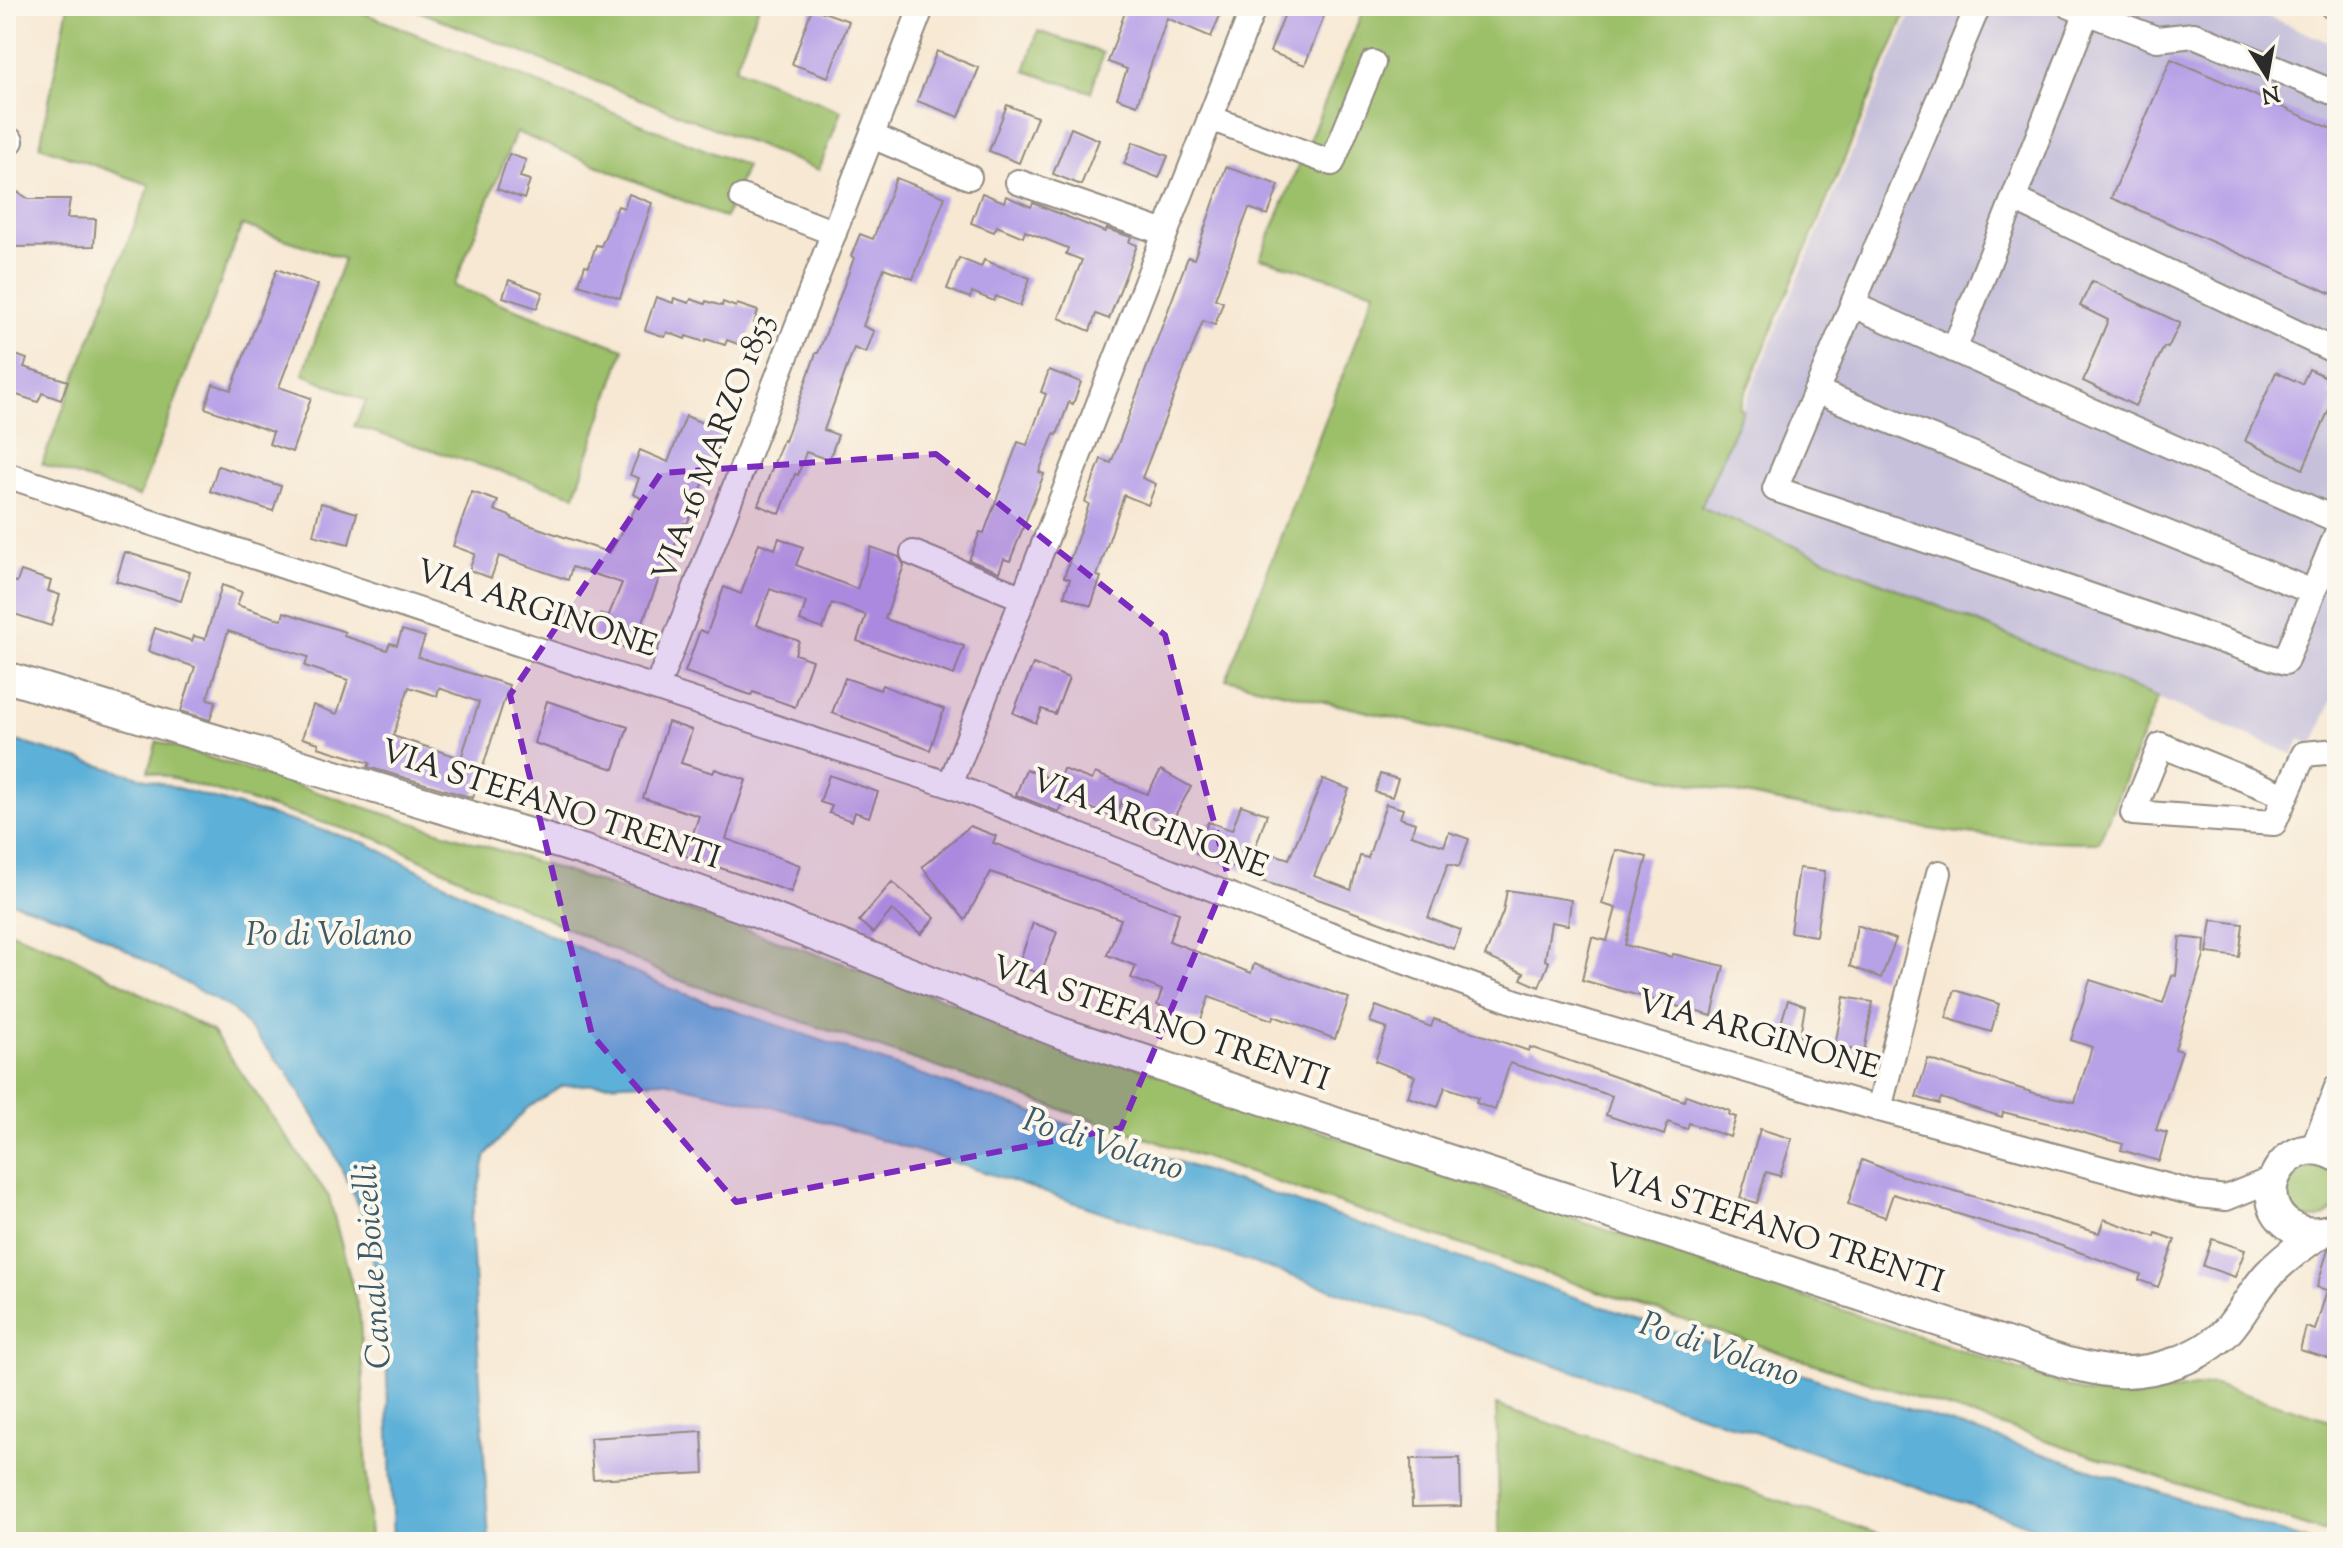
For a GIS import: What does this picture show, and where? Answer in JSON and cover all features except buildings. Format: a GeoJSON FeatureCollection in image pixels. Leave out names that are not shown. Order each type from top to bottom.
{"type":"FeatureCollection","features":[{"type":"Feature","properties":{"kind":"main road","name":"VIA STEFANO TRENTI"},"geometry":{"type":"LineString","coordinates":[[6,677],[582,850],[677,883],[1061,1033],[2067,1363],[2116,1372],[2136,1371],[2182,1360],[2212,1344],[2226,1332],[2266,1277],[2295,1250],[2330,1230]]}},
{"type":"Feature","properties":{"kind":"main road"},"geometry":{"type":"LineString","coordinates":[[2273,1179],[2284,1161],[2302,1151],[2325,1153]]}},
{"type":"Feature","properties":{"kind":"main road","name":"VIA STEFANO TRENTI"},"geometry":{"type":"LineString","coordinates":[[2273,1179],[2273,1202],[2280,1216],[2306,1233],[2330,1230]]}},
{"type":"Feature","properties":{"kind":"main road","name":"VIA STEFANO TRENTI"},"geometry":{"type":"LineString","coordinates":[[2266,1277],[2280,1216]]}},
{"type":"Feature","properties":{"kind":"street","name":"VIA 16 MARZO 1853"},"geometry":{"type":"LineString","coordinates":[[657,687],[922,6]]}},
{"type":"Feature","properties":{"kind":"street"},"geometry":{"type":"LineString","coordinates":[[950,785],[1254,6]]}},
{"type":"Feature","properties":{"kind":"street"},"geometry":{"type":"LineString","coordinates":[[1978,6],[1775,489],[2285,662],[2337,533]]}},
{"type":"Feature","properties":{"kind":"street"},"geometry":{"type":"LineString","coordinates":[[1954,350],[2016,200],[2079,9],[2157,39],[2194,35],[2337,94]]}},
{"type":"Feature","properties":{"kind":"street"},"geometry":{"type":"LineString","coordinates":[[1210,118],[1332,163],[1373,63]]}},
{"type":"Feature","properties":{"kind":"street"},"geometry":{"type":"LineString","coordinates":[[872,136],[969,177]]}},
{"type":"Feature","properties":{"kind":"street"},"geometry":{"type":"LineString","coordinates":[[1018,182],[1165,233]]}},
{"type":"Feature","properties":{"kind":"street"},"geometry":{"type":"LineString","coordinates":[[742,197],[834,233]]}},
{"type":"Feature","properties":{"kind":"street"},"geometry":{"type":"LineString","coordinates":[[2016,200],[2337,352]]}},
{"type":"Feature","properties":{"kind":"street"},"geometry":{"type":"LineString","coordinates":[[1853,305],[2337,520]]}},
{"type":"Feature","properties":{"kind":"street"},"geometry":{"type":"LineString","coordinates":[[1816,391],[2313,592]]}},
{"type":"Feature","properties":{"kind":"street","name":"VIA ARGINONE"},"geometry":{"type":"LineString","coordinates":[[6,475],[950,785],[1242,901],[1472,987],[1569,1019],[1879,1109],[2208,1197],[2226,1198],[2273,1179]]}},
{"type":"Feature","properties":{"kind":"street"},"geometry":{"type":"LineString","coordinates":[[913,553],[1023,598]]}},
{"type":"Feature","properties":{"kind":"street"},"geometry":{"type":"LineString","coordinates":[[2286,796],[2161,745],[2133,813],[2274,823],[2286,796],[2304,754],[2337,751]]}},
{"type":"Feature","properties":{"kind":"street"},"geometry":{"type":"LineString","coordinates":[[1879,1109],[1939,873]]}},
{"type":"Feature","properties":{"kind":"street"},"geometry":{"type":"LineString","coordinates":[[2325,1153],[2337,1087]]}},
{"type":"Feature","properties":{"kind":"highlighted area"},"geometry":{"type":"Polygon","coordinates":[[[936,454],[1165,635],[1228,876],[1121,1128],[736,1202],[592,1035],[510,695],[661,473],[936,454]]]}},
{"type":"Feature","properties":{"kind":"shaded area"},"geometry":{"type":"Polygon","coordinates":[[[1914,6],[2244,6],[2337,46],[2337,688],[2313,745],[2300,739],[2294,755],[1701,507],[1914,6]]]}},
{"type":"Feature","properties":{"kind":"green space"},"geometry":{"type":"Polygon","coordinates":[[[68,6],[346,6],[746,166],[725,218],[516,132],[454,286],[624,349],[575,495],[354,426],[366,401],[303,374],[344,259],[242,225],[139,497],[42,464],[150,185],[40,146],[68,6]]]}},
{"type":"Feature","properties":{"kind":"green space"},"geometry":{"type":"Polygon","coordinates":[[[406,6],[759,6],[735,68],[841,111],[819,170],[406,6]]]}},
{"type":"Feature","properties":{"kind":"green space"},"geometry":{"type":"Polygon","coordinates":[[[1365,6],[1909,6],[1739,408],[1743,410],[1701,507],[2158,698],[2099,842],[2002,838],[1906,826],[1593,763],[1226,679],[1375,291],[1260,258],[1365,6]]]}},
{"type":"Feature","properties":{"kind":"green space"},"geometry":{"type":"Polygon","coordinates":[[[1038,31],[1103,53],[1091,92],[1025,71],[1038,31]]]}},
{"type":"Feature","properties":{"kind":"green space"},"geometry":{"type":"Polygon","coordinates":[[[157,741],[736,926],[1485,1189],[2090,1394],[2161,1393],[2212,1384],[2337,1422],[2337,1536],[1781,1353],[673,978],[378,839],[148,771],[157,741]]]}},
{"type":"Feature","properties":{"kind":"green space"},"geometry":{"type":"Polygon","coordinates":[[[6,930],[69,955],[212,1031],[329,1197],[360,1316],[370,1542],[6,1542],[6,930]]]}},
{"type":"Feature","properties":{"kind":"green space"},"geometry":{"type":"Polygon","coordinates":[[[2314,1167],[2332,1175],[2340,1193],[2332,1211],[2314,1219],[2296,1211],[2288,1193],[2296,1175],[2314,1167]]]}},
{"type":"Feature","properties":{"kind":"green space"},"geometry":{"type":"Polygon","coordinates":[[[1496,1405],[1902,1542],[1500,1542],[1496,1405]]]}},
{"type":"Feature","properties":{"kind":"water","name":"Po di Volano"},"geometry":{"type":"Polygon","coordinates":[[[6,738],[366,843],[506,915],[671,989],[1768,1363],[2311,1542],[2079,1542],[978,1170],[785,1110],[664,1081],[562,1086],[526,1109],[486,1155],[471,1220],[489,1542],[393,1542],[385,1323],[365,1219],[328,1140],[286,1070],[233,1010],[80,924],[6,900],[6,738]]]}},
{"type":"Feature","properties":{"kind":"water label","name":"Canale Boicelli"},"geometry":{"type":"Point","coordinates":[374,1266]}}]}
